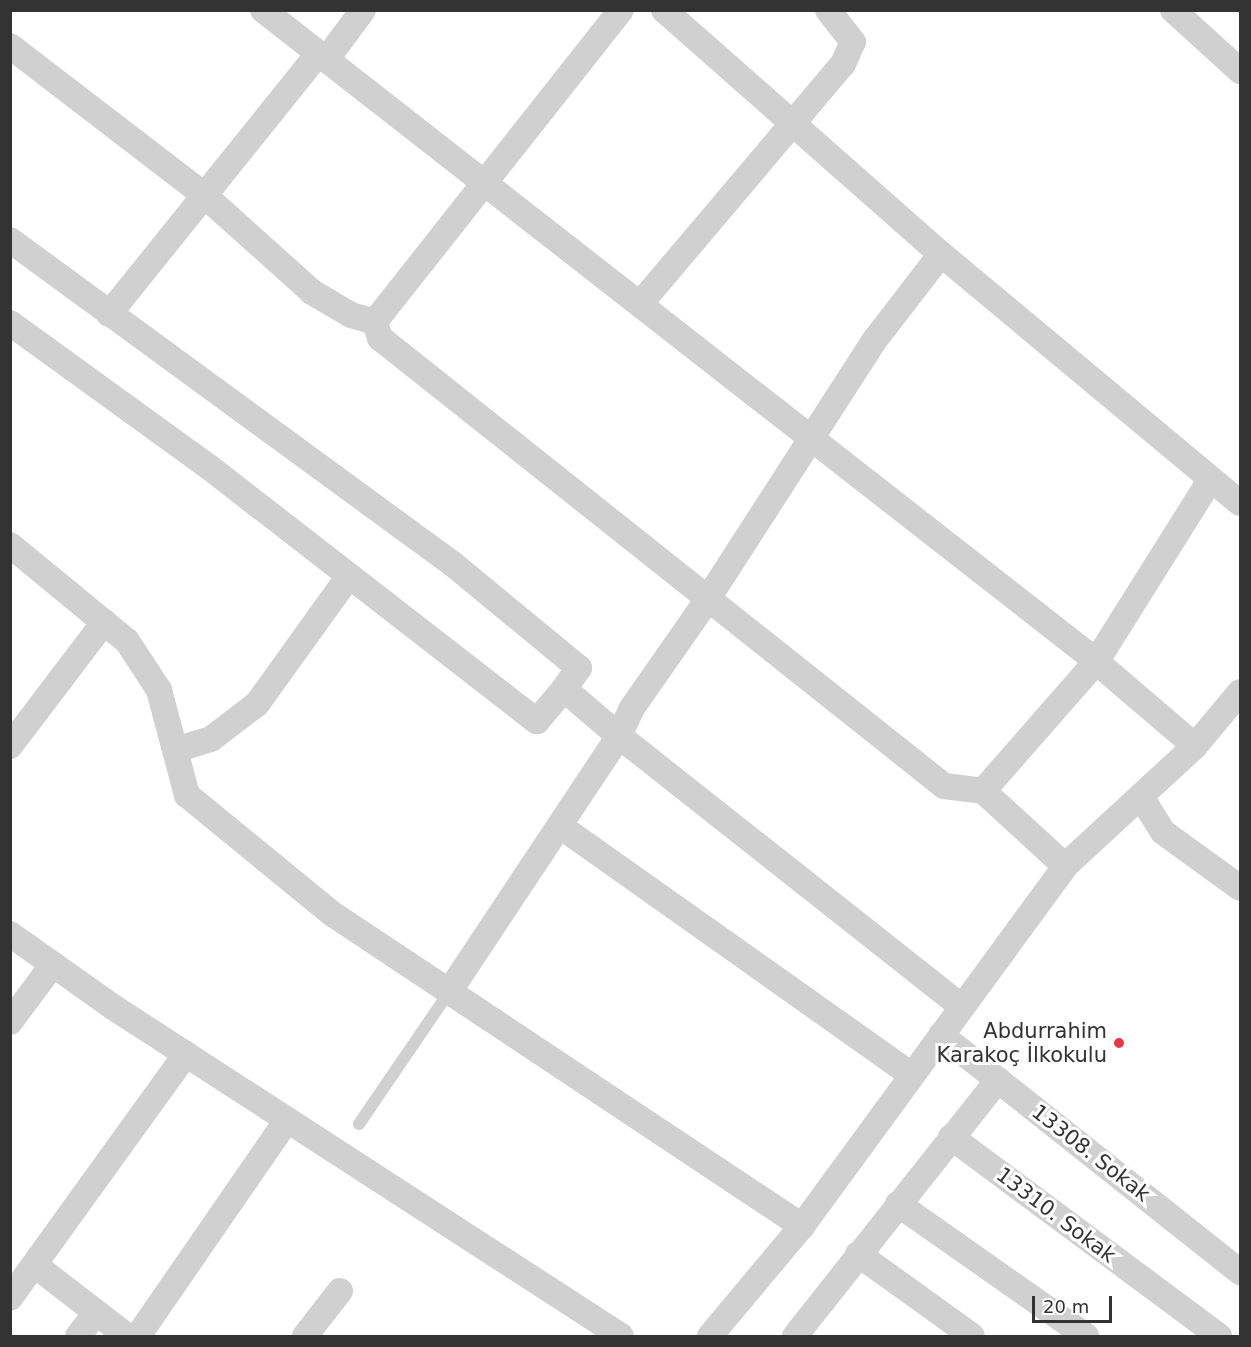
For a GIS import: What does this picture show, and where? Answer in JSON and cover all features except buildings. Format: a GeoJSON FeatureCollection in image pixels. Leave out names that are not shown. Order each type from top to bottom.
{"type":"FeatureCollection","features":[{"type":"Feature","properties":{"kind":"street"},"geometry":{"type":"LineString","coordinates":[[263,10],[1096,662],[1195,746]]}},
{"type":"Feature","properties":{"kind":"street"},"geometry":{"type":"LineString","coordinates":[[108,314],[204,195],[363,10]]}},
{"type":"Feature","properties":{"kind":"street"},"geometry":{"type":"LineString","coordinates":[[375,322],[486,186],[621,10]]}},
{"type":"Feature","properties":{"kind":"street"},"geometry":{"type":"LineString","coordinates":[[664,10],[941,254],[1240,503]]}},
{"type":"Feature","properties":{"kind":"street"},"geometry":{"type":"LineString","coordinates":[[640,304],[843,64],[853,42],[828,10]]}},
{"type":"Feature","properties":{"kind":"street"},"geometry":{"type":"LineString","coordinates":[[1173,10],[1240,71]]}},
{"type":"Feature","properties":{"kind":"street"},"geometry":{"type":"LineString","coordinates":[[10,46],[204,195],[312,292],[351,315],[375,322]]}},
{"type":"Feature","properties":{"kind":"street"},"geometry":{"type":"LineString","coordinates":[[10,240],[472,580],[579,668],[537,721],[210,467],[10,323]]}},
{"type":"Feature","properties":{"kind":"street"},"geometry":{"type":"LineString","coordinates":[[449,992],[619,736],[632,708],[708,599],[813,439],[874,341],[941,254]]}},
{"type":"Feature","properties":{"kind":"street"},"geometry":{"type":"LineString","coordinates":[[375,322],[380,339],[409,365],[944,786],[983,791],[1065,866]]}},
{"type":"Feature","properties":{"kind":"street"},"geometry":{"type":"LineString","coordinates":[[983,791],[1096,662],[1210,480]]}},
{"type":"Feature","properties":{"kind":"street"},"geometry":{"type":"LineString","coordinates":[[10,545],[127,641],[159,690],[187,795],[331,913],[802,1226]]}},
{"type":"Feature","properties":{"kind":"street"},"geometry":{"type":"LineString","coordinates":[[175,750],[211,739],[257,704],[349,576]]}},
{"type":"Feature","properties":{"kind":"street"},"geometry":{"type":"LineString","coordinates":[[10,746],[104,622]]}},
{"type":"Feature","properties":{"kind":"street"},"geometry":{"type":"LineString","coordinates":[[564,688],[619,736],[962,1007]]}},
{"type":"Feature","properties":{"kind":"street"},"geometry":{"type":"LineString","coordinates":[[723,1332],[1065,866],[1195,746],[1240,692]]}},
{"type":"Feature","properties":{"kind":"street"},"geometry":{"type":"LineString","coordinates":[[1141,796],[1163,832],[1240,888]]}},
{"type":"Feature","properties":{"kind":"street"},"geometry":{"type":"LineString","coordinates":[[560,826],[912,1075]]}},
{"type":"Feature","properties":{"kind":"street"},"geometry":{"type":"LineString","coordinates":[[10,934],[186,1054],[621,1336]]}},
{"type":"Feature","properties":{"kind":"street"},"geometry":{"type":"LineString","coordinates":[[10,1022],[53,964]]}},
{"type":"Feature","properties":{"kind":"street","name":"13308. Sokak"},"geometry":{"type":"LineString","coordinates":[[941,1035],[1240,1272]]}},
{"type":"Feature","properties":{"kind":"street"},"geometry":{"type":"LineString","coordinates":[[10,1298],[36,1266],[186,1054]]}},
{"type":"Feature","properties":{"kind":"street"},"geometry":{"type":"LineString","coordinates":[[795,1336],[998,1080]]}},
{"type":"Feature","properties":{"kind":"street"},"geometry":{"type":"LineString","coordinates":[[138,1336],[287,1120]]}},
{"type":"Feature","properties":{"kind":"street","name":"13310. Sokak"},"geometry":{"type":"LineString","coordinates":[[951,1137],[1219,1336]]}},
{"type":"Feature","properties":{"kind":"street"},"geometry":{"type":"LineString","coordinates":[[898,1204],[1086,1336]]}},
{"type":"Feature","properties":{"kind":"street"},"geometry":{"type":"LineString","coordinates":[[858,1254],[972,1336]]}},
{"type":"Feature","properties":{"kind":"street"},"geometry":{"type":"LineString","coordinates":[[36,1266],[127,1336]]}},
{"type":"Feature","properties":{"kind":"street"},"geometry":{"type":"LineString","coordinates":[[305,1336],[340,1292]]}},
{"type":"Feature","properties":{"kind":"street"},"geometry":{"type":"LineString","coordinates":[[78,1336],[96,1313]]}},
{"type":"Feature","properties":{"kind":"lane"},"geometry":{"type":"LineString","coordinates":[[359,1124],[449,992]]}},
{"type":"Feature","properties":{"kind":"place","name":"Abdurrahim Karakoç İlkokulu"},"geometry":{"type":"Point","coordinates":[1119,1043]}}]}
